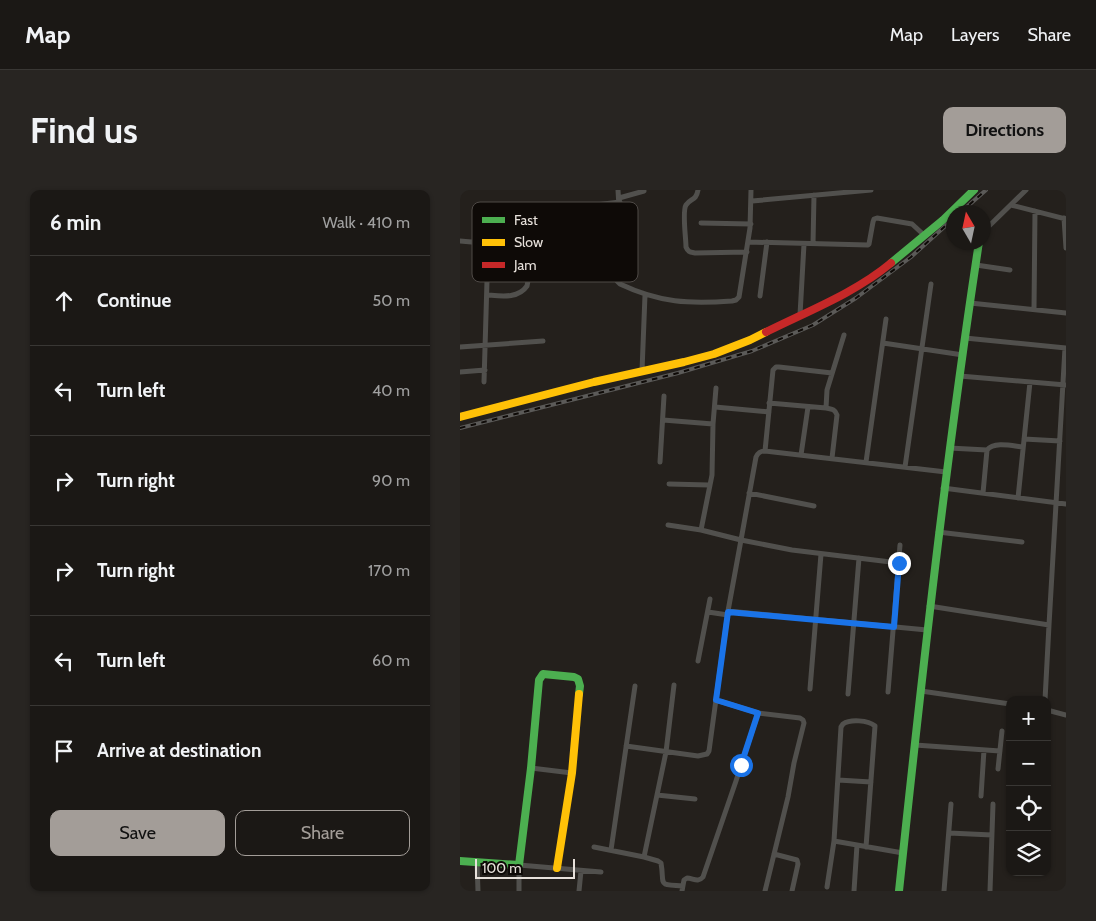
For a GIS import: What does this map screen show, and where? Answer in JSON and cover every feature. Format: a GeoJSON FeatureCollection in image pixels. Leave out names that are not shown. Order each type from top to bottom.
{"type":"FeatureCollection","features":[{"type":"Feature","properties":{"kind":"street"},"geometry":{"type":"LineString","coordinates":[[618,190],[620,200]]}},
{"type":"Feature","properties":{"kind":"street"},"geometry":{"type":"LineString","coordinates":[[698,190],[695,198],[687,204],[684,210],[686,246],[688,250],[696,253],[746,252]]}},
{"type":"Feature","properties":{"kind":"street"},"geometry":{"type":"LineString","coordinates":[[619,282],[645,295],[656,298],[693,303],[736,300],[740,293],[751,224],[751,190]]}},
{"type":"Feature","properties":{"kind":"street"},"geometry":{"type":"LineString","coordinates":[[752,201],[871,190]]}},
{"type":"Feature","properties":{"kind":"street"},"geometry":{"type":"LineString","coordinates":[[460,417],[594,382],[684,362],[714,354],[750,340],[860,285],[880,272],[943,220],[974,190]]}},
{"type":"Feature","properties":{"kind":"street"},"geometry":{"type":"LineString","coordinates":[[991,226],[1026,190]]}},
{"type":"Feature","properties":{"kind":"street"},"geometry":{"type":"LineString","coordinates":[[608,202],[620,200],[644,191]]}},
{"type":"Feature","properties":{"kind":"street"},"geometry":{"type":"LineString","coordinates":[[813,244],[814,195]]}},
{"type":"Feature","properties":{"kind":"street"},"geometry":{"type":"LineString","coordinates":[[1011,205],[1065,219],[1066,248]]}},
{"type":"Feature","properties":{"kind":"street"},"geometry":{"type":"LineString","coordinates":[[1034,309],[1035,211]]}},
{"type":"Feature","properties":{"kind":"street"},"geometry":{"type":"LineString","coordinates":[[748,242],[868,245],[870,244],[873,222],[877,218],[912,224],[924,235]]}},
{"type":"Feature","properties":{"kind":"street"},"geometry":{"type":"LineString","coordinates":[[701,223],[751,224]]}},
{"type":"Feature","properties":{"kind":"street"},"geometry":{"type":"LineString","coordinates":[[760,296],[767,242]]}},
{"type":"Feature","properties":{"kind":"street"},"geometry":{"type":"LineString","coordinates":[[800,316],[804,244]]}},
{"type":"Feature","properties":{"kind":"street"},"geometry":{"type":"LineString","coordinates":[[899,891],[938,532],[978,250]]}},
{"type":"Feature","properties":{"kind":"street"},"geometry":{"type":"LineString","coordinates":[[976,265],[1010,270]]}},
{"type":"Feature","properties":{"kind":"street"},"geometry":{"type":"LineString","coordinates":[[484,382],[487,282]]}},
{"type":"Feature","properties":{"kind":"street"},"geometry":{"type":"LineString","coordinates":[[487,295],[510,296],[518,294],[524,290],[528,282]]}},
{"type":"Feature","properties":{"kind":"street"},"geometry":{"type":"LineString","coordinates":[[905,467],[930,284]]}},
{"type":"Feature","properties":{"kind":"street"},"geometry":{"type":"LineString","coordinates":[[642,371],[645,295]]}},
{"type":"Feature","properties":{"kind":"street"},"geometry":{"type":"LineString","coordinates":[[970,303],[1066,313]]}},
{"type":"Feature","properties":{"kind":"street"},"geometry":{"type":"LineString","coordinates":[[866,462],[886,319]]}},
{"type":"Feature","properties":{"kind":"street"},"geometry":{"type":"LineString","coordinates":[[826,408],[826,396],[844,335]]}},
{"type":"Feature","properties":{"kind":"street"},"geometry":{"type":"LineString","coordinates":[[965,338],[1066,348],[1045,696]]}},
{"type":"Feature","properties":{"kind":"street"},"geometry":{"type":"LineString","coordinates":[[460,347],[543,341]]}},
{"type":"Feature","properties":{"kind":"street"},"geometry":{"type":"LineString","coordinates":[[882,342],[963,355]]}},
{"type":"Feature","properties":{"kind":"street"},"geometry":{"type":"LineString","coordinates":[[765,450],[772,373],[776,367],[832,373]]}},
{"type":"Feature","properties":{"kind":"street"},"geometry":{"type":"LineString","coordinates":[[460,372],[485,370]]}},
{"type":"Feature","properties":{"kind":"street"},"geometry":{"type":"LineString","coordinates":[[960,376],[1065,385]]}},
{"type":"Feature","properties":{"kind":"street"},"geometry":{"type":"LineString","coordinates":[[1018,498],[1030,382]]}},
{"type":"Feature","properties":{"kind":"street"},"geometry":{"type":"LineString","coordinates":[[701,530],[712,464],[716,388]]}},
{"type":"Feature","properties":{"kind":"street"},"geometry":{"type":"LineString","coordinates":[[660,462],[664,396]]}},
{"type":"Feature","properties":{"kind":"street"},"geometry":{"type":"LineString","coordinates":[[769,403],[834,410],[837,415],[832,458]]}},
{"type":"Feature","properties":{"kind":"street"},"geometry":{"type":"LineString","coordinates":[[714,407],[768,412]]}},
{"type":"Feature","properties":{"kind":"street"},"geometry":{"type":"LineString","coordinates":[[800,455],[808,407]]}},
{"type":"Feature","properties":{"kind":"street"},"geometry":{"type":"LineString","coordinates":[[663,420],[714,424]]}},
{"type":"Feature","properties":{"kind":"street"},"geometry":{"type":"LineString","coordinates":[[1024,439],[1062,437]]}},
{"type":"Feature","properties":{"kind":"street"},"geometry":{"type":"LineString","coordinates":[[983,493],[987,450],[989,447],[995,445],[1023,447]]}},
{"type":"Feature","properties":{"kind":"street"},"geometry":{"type":"LineString","coordinates":[[949,448],[987,450]]}},
{"type":"Feature","properties":{"kind":"street"},"geometry":{"type":"LineString","coordinates":[[626,746],[698,756],[709,751],[728,613],[758,453],[765,450],[946,472]]}},
{"type":"Feature","properties":{"kind":"street"},"geometry":{"type":"LineString","coordinates":[[1058,471],[1066,471]]}},
{"type":"Feature","properties":{"kind":"street"},"geometry":{"type":"LineString","coordinates":[[669,484],[709,485]]}},
{"type":"Feature","properties":{"kind":"street"},"geometry":{"type":"LineString","coordinates":[[944,488],[1066,504]]}},
{"type":"Feature","properties":{"kind":"street"},"geometry":{"type":"LineString","coordinates":[[749,493],[814,506]]}},
{"type":"Feature","properties":{"kind":"street"},"geometry":{"type":"LineString","coordinates":[[668,525],[701,530],[792,550],[899,563]]}},
{"type":"Feature","properties":{"kind":"street"},"geometry":{"type":"LineString","coordinates":[[938,532],[1022,542]]}},
{"type":"Feature","properties":{"kind":"street"},"geometry":{"type":"LineString","coordinates":[[888,692],[900,545]]}},
{"type":"Feature","properties":{"kind":"street"},"geometry":{"type":"LineString","coordinates":[[810,689],[821,554]]}},
{"type":"Feature","properties":{"kind":"street"},"geometry":{"type":"LineString","coordinates":[[848,694],[859,558]]}},
{"type":"Feature","properties":{"kind":"street"},"geometry":{"type":"LineString","coordinates":[[698,661],[710,599]]}},
{"type":"Feature","properties":{"kind":"street"},"geometry":{"type":"LineString","coordinates":[[929,606],[1049,625]]}},
{"type":"Feature","properties":{"kind":"street"},"geometry":{"type":"LineString","coordinates":[[708,612],[927,630]]}},
{"type":"Feature","properties":{"kind":"street"},"geometry":{"type":"LineString","coordinates":[[519,891],[519,865],[531,768],[539,680],[543,674],[578,678],[580,686],[572,774],[557,868]]}},
{"type":"Feature","properties":{"kind":"street"},"geometry":{"type":"LineString","coordinates":[[644,857],[666,752],[674,685]]}},
{"type":"Feature","properties":{"kind":"street"},"geometry":{"type":"LineString","coordinates":[[611,850],[635,686]]}},
{"type":"Feature","properties":{"kind":"street"},"geometry":{"type":"LineString","coordinates":[[921,691],[1006,703]]}},
{"type":"Feature","properties":{"kind":"street"},"geometry":{"type":"LineString","coordinates":[[716,700],[758,713],[800,718],[804,723],[765,891]]}},
{"type":"Feature","properties":{"kind":"street"},"geometry":{"type":"LineString","coordinates":[[1051,711],[1066,715]]}},
{"type":"Feature","properties":{"kind":"street"},"geometry":{"type":"LineString","coordinates":[[594,847],[658,861],[660,863],[662,882],[665,884],[683,889],[684,880],[687,878],[698,881],[701,879],[758,713]]}},
{"type":"Feature","properties":{"kind":"street"},"geometry":{"type":"LineString","coordinates":[[828,887],[834,841],[842,727],[846,722],[869,722],[874,726],[866,847]]}},
{"type":"Feature","properties":{"kind":"street"},"geometry":{"type":"LineString","coordinates":[[998,769],[1002,731]]}},
{"type":"Feature","properties":{"kind":"street"},"geometry":{"type":"LineString","coordinates":[[915,746],[1000,751]]}},
{"type":"Feature","properties":{"kind":"street"},"geometry":{"type":"LineString","coordinates":[[981,796],[984,750]]}},
{"type":"Feature","properties":{"kind":"street"},"geometry":{"type":"LineString","coordinates":[[531,768],[572,774]]}},
{"type":"Feature","properties":{"kind":"street"},"geometry":{"type":"LineString","coordinates":[[838,780],[871,782]]}},
{"type":"Feature","properties":{"kind":"street"},"geometry":{"type":"LineString","coordinates":[[657,795],[695,800]]}},
{"type":"Feature","properties":{"kind":"street"},"geometry":{"type":"LineString","coordinates":[[944,891],[951,804]]}},
{"type":"Feature","properties":{"kind":"street"},"geometry":{"type":"LineString","coordinates":[[990,891],[993,804]]}},
{"type":"Feature","properties":{"kind":"street"},"geometry":{"type":"LineString","coordinates":[[949,833],[992,835]]}},
{"type":"Feature","properties":{"kind":"street"},"geometry":{"type":"LineString","coordinates":[[834,841],[903,853]]}},
{"type":"Feature","properties":{"kind":"street"},"geometry":{"type":"LineString","coordinates":[[854,891],[857,845]]}},
{"type":"Feature","properties":{"kind":"street"},"geometry":{"type":"LineString","coordinates":[[774,854],[797,860],[798,864],[792,891]]}},
{"type":"Feature","properties":{"kind":"street"},"geometry":{"type":"LineString","coordinates":[[460,861],[602,872]]}},
{"type":"Feature","properties":{"kind":"street"},"geometry":{"type":"LineString","coordinates":[[477,862],[478,891]]}},
{"type":"Feature","properties":{"kind":"street"},"geometry":{"type":"LineString","coordinates":[[579,891],[581,870]]}},
{"type":"Feature","properties":{"kind":"railway"},"geometry":{"type":"LineString","coordinates":[[969,205],[986,190]]}},
{"type":"Feature","properties":{"kind":"railway"},"geometry":{"type":"LineString","coordinates":[[460,428],[678,373],[752,351],[813,325],[856,298],[911,257],[946,225]]}},
{"type":"Feature","properties":{"kind":"traffic: fast"},"geometry":{"type":"LineString","coordinates":[[891,263],[943,220],[974,190]]}},
{"type":"Feature","properties":{"kind":"traffic: fast"},"geometry":{"type":"LineString","coordinates":[[899,891],[935,566],[978,250]]}},
{"type":"Feature","properties":{"kind":"traffic: fast"},"geometry":{"type":"LineString","coordinates":[[460,861],[519,865],[531,768],[539,680],[543,674],[574,677],[578,679],[580,686],[579,694]]}},
{"type":"Feature","properties":{"kind":"traffic: slow"},"geometry":{"type":"LineString","coordinates":[[460,417],[594,382],[714,354],[766,332]]}},
{"type":"Feature","properties":{"kind":"traffic: slow"},"geometry":{"type":"LineString","coordinates":[[557,868],[572,773],[579,694]]}},
{"type":"Feature","properties":{"kind":"traffic: jam"},"geometry":{"type":"LineString","coordinates":[[766,332],[847,292],[891,263]]}},
{"type":"Feature","properties":{"kind":"route"},"geometry":{"type":"LineString","coordinates":[[741,765],[758,713],[716,700],[728,612],[894,627],[899,563]]}}]}
